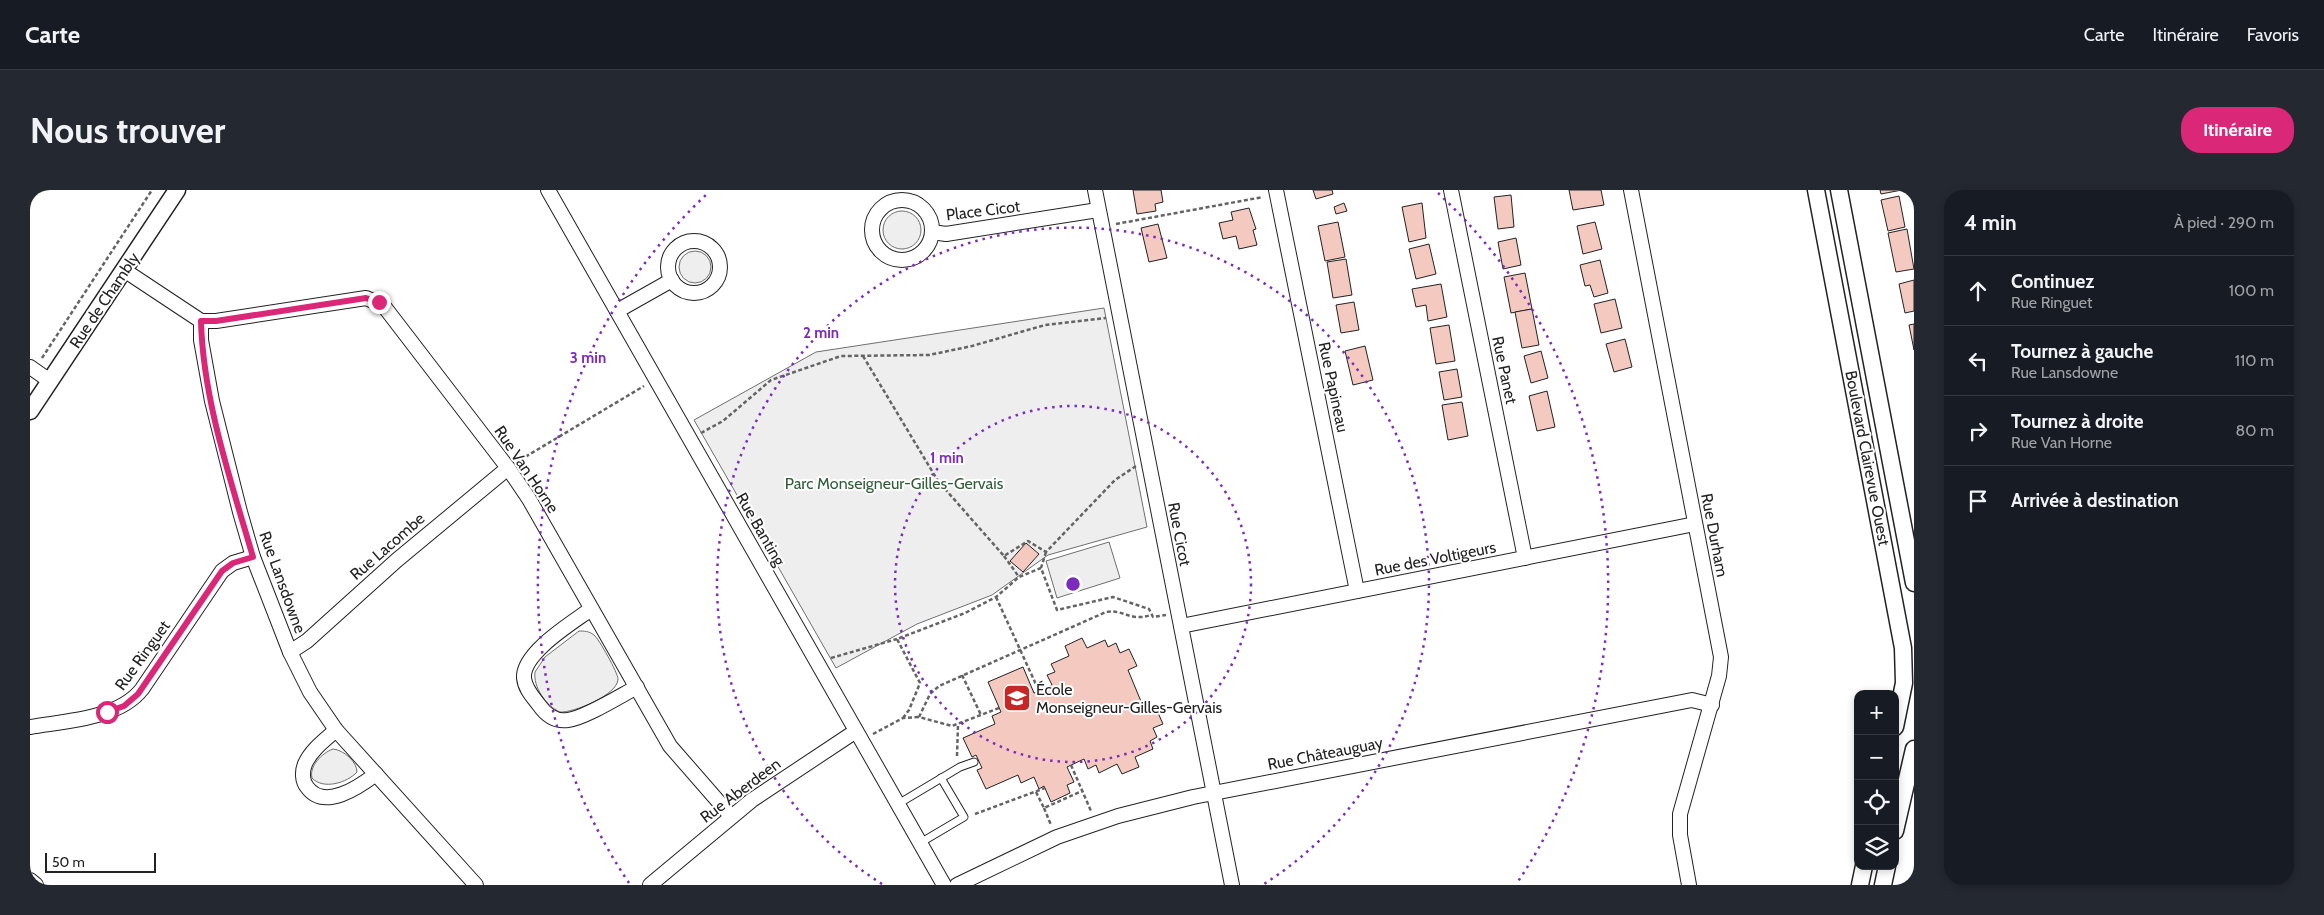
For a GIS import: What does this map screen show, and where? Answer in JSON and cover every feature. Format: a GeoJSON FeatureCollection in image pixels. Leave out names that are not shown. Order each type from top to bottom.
{"type":"FeatureCollection","features":[{"type":"Feature","properties":{"kind":"street","name":"Rue de Chambly"},"geometry":{"type":"LineString","coordinates":[[30,411],[177,190]]}},
{"type":"Feature","properties":{"kind":"street","name":"Rue Banting"},"geometry":{"type":"LineString","coordinates":[[548,190],[944,885]]}},
{"type":"Feature","properties":{"kind":"street","name":"Rue Cicot"},"geometry":{"type":"LineString","coordinates":[[1095,190],[1232,885]]}},
{"type":"Feature","properties":{"kind":"street","name":"Rue Panet"},"geometry":{"type":"LineString","coordinates":[[1451,190],[1525,558]]}},
{"type":"Feature","properties":{"kind":"street","name":"Rue Durham"},"geometry":{"type":"LineString","coordinates":[[1631,190],[1721,656],[1719,676],[1712,705],[1680,821],[1681,841],[1689,885]]}},
{"type":"Feature","properties":{"kind":"street","name":"Boulevard Clairevue Ouest"},"geometry":{"type":"LineString","coordinates":[[1816,190],[1900,628],[1909,684],[1899,715]]}},
{"type":"Feature","properties":{"kind":"street","name":"Boulevard Clairevue Ouest"},"geometry":{"type":"LineString","coordinates":[[1839,190],[1914,583]]}},
{"type":"Feature","properties":{"kind":"street","name":"Rue Papineau"},"geometry":{"type":"LineString","coordinates":[[1276,192],[1357,591]]}},
{"type":"Feature","properties":{"kind":"street","name":"Place Cicot"},"geometry":{"type":"LineString","coordinates":[[900,200],[910,201],[926,212],[932,232],[925,249],[918,256],[898,260],[880,251],[872,233],[872,224],[882,207],[900,200]]}},
{"type":"Feature","properties":{"kind":"street","name":"Place Cicot"},"geometry":{"type":"LineString","coordinates":[[932,232],[946,234],[1098,210]]}},
{"type":"Feature","properties":{"kind":"street"},"geometry":{"type":"LineString","coordinates":[[124,270],[201,321]]}},
{"type":"Feature","properties":{"kind":"street"},"geometry":{"type":"LineString","coordinates":[[617,312],[672,280]]}},
{"type":"Feature","properties":{"kind":"street","name":"Rue Van Horne"},"geometry":{"type":"LineString","coordinates":[[201,321],[216,321],[362,299],[375,300],[388,311],[513,464],[529,499],[676,754],[731,816]]}},
{"type":"Feature","properties":{"kind":"street","name":"Rue Lansdowne"},"geometry":{"type":"LineString","coordinates":[[201,321],[201,340],[212,401],[253,557],[290,652],[310,692],[336,730],[476,885]]}},
{"type":"Feature","properties":{"kind":"street"},"geometry":{"type":"LineString","coordinates":[[30,367],[50,381]]}},
{"type":"Feature","properties":{"kind":"street","name":"Rue Lacombe"},"geometry":{"type":"LineString","coordinates":[[290,652],[307,641],[397,560],[513,464]]}},
{"type":"Feature","properties":{"kind":"street","name":"Rue des Voltigeurs"},"geometry":{"type":"LineString","coordinates":[[1181,626],[1695,524]]}},
{"type":"Feature","properties":{"kind":"street","name":"Rue Ringuet"},"geometry":{"type":"LineString","coordinates":[[30,727],[107,712],[130,703],[142,689],[222,571],[233,563],[253,557]]}},
{"type":"Feature","properties":{"kind":"street"},"geometry":{"type":"LineString","coordinates":[[591,609],[530,658],[524,672],[528,690],[546,714],[554,719],[567,720],[637,687]]}},
{"type":"Feature","properties":{"kind":"street","name":"Rue Châteauguay"},"geometry":{"type":"LineString","coordinates":[[957,885],[1037,846],[1096,823],[1214,793],[1692,700],[1712,705]]}},
{"type":"Feature","properties":{"kind":"street"},"geometry":{"type":"LineString","coordinates":[[336,730],[310,756],[304,766],[303,774],[308,788],[318,796],[334,796],[353,789],[376,774]]}},
{"type":"Feature","properties":{"kind":"street","name":"Rue Aberdeen"},"geometry":{"type":"LineString","coordinates":[[650,885],[731,816],[775,784],[856,731]]}},
{"type":"Feature","properties":{"kind":"street"},"geometry":{"type":"LineString","coordinates":[[1896,825],[1914,749]]}},
{"type":"Feature","properties":{"kind":"street"},"geometry":{"type":"LineString","coordinates":[[1860,885],[1863,870]]}},
{"type":"Feature","properties":{"kind":"street"},"geometry":{"type":"LineString","coordinates":[[1883,885],[1886,870]]}},
{"type":"Feature","properties":{"kind":"street"},"geometry":{"type":"LineString","coordinates":[[30,880],[36,885]]}},
{"type":"Feature","properties":{"kind":"lane"},"geometry":{"type":"LineString","coordinates":[[898,804],[960,767],[974,762]]}},
{"type":"Feature","properties":{"kind":"lane"},"geometry":{"type":"LineString","coordinates":[[920,843],[964,817],[941,778]]}},
{"type":"Feature","properties":{"kind":"path","name":"Rue de Chambly"},"geometry":{"type":"LineString","coordinates":[[46,353],[152,190]]}},
{"type":"Feature","properties":{"kind":"path"},"geometry":{"type":"LineString","coordinates":[[1112,225],[1276,192]]}},
{"type":"Feature","properties":{"kind":"path"},"geometry":{"type":"LineString","coordinates":[[700,433],[723,421],[771,380],[841,356],[929,355],[972,346],[1045,325],[1108,318]]}},
{"type":"Feature","properties":{"kind":"path"},"geometry":{"type":"LineString","coordinates":[[863,356],[938,481],[1004,556],[1019,577]]}},
{"type":"Feature","properties":{"kind":"path"},"geometry":{"type":"LineString","coordinates":[[513,464],[645,385]]}},
{"type":"Feature","properties":{"kind":"path"},"geometry":{"type":"LineString","coordinates":[[1136,466],[1115,480],[1046,552],[1041,568],[1057,610],[1113,597],[1148,609],[1151,615]]}},
{"type":"Feature","properties":{"kind":"path"},"geometry":{"type":"LineString","coordinates":[[1004,556],[1028,541],[1046,552]]}},
{"type":"Feature","properties":{"kind":"path"},"geometry":{"type":"LineString","coordinates":[[829,658],[897,640],[965,613],[996,597],[1019,577],[1041,568]]}},
{"type":"Feature","properties":{"kind":"path"},"geometry":{"type":"LineString","coordinates":[[996,597],[1039,691]]}},
{"type":"Feature","properties":{"kind":"path"},"geometry":{"type":"LineString","coordinates":[[920,717],[935,689],[962,675],[1106,612],[1111,611],[1139,618],[1151,615],[1153,617],[1166,615]]}},
{"type":"Feature","properties":{"kind":"path"},"geometry":{"type":"LineString","coordinates":[[897,640],[920,683],[903,718]]}},
{"type":"Feature","properties":{"kind":"path"},"geometry":{"type":"LineString","coordinates":[[962,675],[981,715]]}},
{"type":"Feature","properties":{"kind":"path"},"geometry":{"type":"LineString","coordinates":[[872,735],[903,718],[920,717],[952,726],[999,708]]}},
{"type":"Feature","properties":{"kind":"path"},"geometry":{"type":"LineString","coordinates":[[958,725],[956,760],[960,767]]}},
{"type":"Feature","properties":{"kind":"path"},"geometry":{"type":"LineString","coordinates":[[1071,765],[1092,813]]}},
{"type":"Feature","properties":{"kind":"path"},"geometry":{"type":"LineString","coordinates":[[964,817],[988,811],[1045,788]]}},
{"type":"Feature","properties":{"kind":"path"},"geometry":{"type":"LineString","coordinates":[[1044,808],[1082,791]]}},
{"type":"Feature","properties":{"kind":"path"},"geometry":{"type":"LineString","coordinates":[[1036,792],[1053,827]]}},
{"type":"Feature","properties":{"kind":"green space"},"geometry":{"type":"Polygon","coordinates":[[[902,211],[915,217],[921,230],[915,243],[902,249],[889,243],[883,230],[889,217],[902,211]]]}},
{"type":"Feature","properties":{"kind":"green space"},"geometry":{"type":"Polygon","coordinates":[[[695,251],[706,256],[711,267],[706,278],[695,283],[684,278],[679,267],[684,256],[695,251]]]}},
{"type":"Feature","properties":{"kind":"green space","name":"Parc Monseigneur-Gilles-Gervais"},"geometry":{"type":"Polygon","coordinates":[[[1104,308],[1147,527],[1048,555],[992,595],[917,624],[836,668],[694,420],[816,352],[1104,308]]]}},
{"type":"Feature","properties":{"kind":"green space"},"geometry":{"type":"Polygon","coordinates":[[[1109,542],[1120,578],[1057,598],[1046,561],[1109,542]]]}},
{"type":"Feature","properties":{"kind":"green space"},"geometry":{"type":"Polygon","coordinates":[[[579,631],[585,631],[594,635],[612,663],[618,679],[611,691],[603,697],[575,710],[560,712],[545,701],[538,690],[535,672],[545,657],[579,631]]]}},
{"type":"Feature","properties":{"kind":"green space"},"geometry":{"type":"Polygon","coordinates":[[[333,749],[349,757],[355,764],[357,772],[341,782],[322,784],[312,778],[312,769],[321,757],[333,749]]]}},
{"type":"Feature","properties":{"kind":"building"},"geometry":{"type":"Polygon","coordinates":[[[1133,190],[1161,190],[1163,202],[1155,204],[1156,211],[1137,214],[1133,190]]]}},
{"type":"Feature","properties":{"kind":"building"},"geometry":{"type":"Polygon","coordinates":[[[1313,190],[1332,190],[1333,194],[1316,199],[1313,190]]]}},
{"type":"Feature","properties":{"kind":"building"},"geometry":{"type":"Polygon","coordinates":[[[1569,190],[1601,190],[1604,205],[1573,210],[1569,190]]]}},
{"type":"Feature","properties":{"kind":"building"},"geometry":{"type":"Polygon","coordinates":[[[1880,190],[1902,190],[1881,194],[1880,190]]]}},
{"type":"Feature","properties":{"kind":"building"},"geometry":{"type":"Polygon","coordinates":[[[1511,195],[1514,227],[1498,229],[1494,197],[1511,195]]]}},
{"type":"Feature","properties":{"kind":"building"},"geometry":{"type":"Polygon","coordinates":[[[1899,196],[1905,227],[1888,231],[1881,200],[1899,196]]]}},
{"type":"Feature","properties":{"kind":"building"},"geometry":{"type":"Polygon","coordinates":[[[1344,203],[1347,211],[1336,214],[1334,207],[1344,203]]]}},
{"type":"Feature","properties":{"kind":"building"},"geometry":{"type":"Polygon","coordinates":[[[1422,203],[1426,238],[1409,242],[1402,207],[1422,203]]]}},
{"type":"Feature","properties":{"kind":"building"},"geometry":{"type":"Polygon","coordinates":[[[1249,208],[1256,229],[1253,230],[1257,245],[1239,249],[1236,236],[1223,239],[1219,223],[1233,220],[1231,212],[1249,208]]]}},
{"type":"Feature","properties":{"kind":"building"},"geometry":{"type":"Polygon","coordinates":[[[1338,222],[1345,257],[1325,261],[1318,226],[1338,222]]]}},
{"type":"Feature","properties":{"kind":"building"},"geometry":{"type":"Polygon","coordinates":[[[1595,222],[1602,249],[1583,254],[1577,226],[1595,222]]]}},
{"type":"Feature","properties":{"kind":"building"},"geometry":{"type":"Polygon","coordinates":[[[1158,224],[1167,258],[1149,262],[1141,228],[1158,224]]]}},
{"type":"Feature","properties":{"kind":"building"},"geometry":{"type":"Polygon","coordinates":[[[1907,229],[1914,269],[1896,272],[1888,233],[1907,229]]]}},
{"type":"Feature","properties":{"kind":"building"},"geometry":{"type":"Polygon","coordinates":[[[1516,238],[1521,265],[1503,269],[1498,242],[1516,238]]]}},
{"type":"Feature","properties":{"kind":"building"},"geometry":{"type":"Polygon","coordinates":[[[1429,244],[1436,274],[1416,279],[1409,249],[1429,244]]]}},
{"type":"Feature","properties":{"kind":"building"},"geometry":{"type":"Polygon","coordinates":[[[1346,259],[1352,295],[1333,298],[1327,262],[1346,259]]]}},
{"type":"Feature","properties":{"kind":"building"},"geometry":{"type":"Polygon","coordinates":[[[1600,260],[1608,293],[1594,297],[1590,285],[1585,286],[1580,265],[1600,260]]]}},
{"type":"Feature","properties":{"kind":"building"},"geometry":{"type":"Polygon","coordinates":[[[1525,273],[1532,309],[1511,313],[1504,277],[1525,273]]]}},
{"type":"Feature","properties":{"kind":"building"},"geometry":{"type":"Polygon","coordinates":[[[1914,280],[1914,311],[1905,313],[1899,284],[1914,280]]]}},
{"type":"Feature","properties":{"kind":"building"},"geometry":{"type":"Polygon","coordinates":[[[1441,284],[1447,317],[1428,321],[1426,305],[1416,307],[1412,289],[1441,284]]]}},
{"type":"Feature","properties":{"kind":"building"},"geometry":{"type":"Polygon","coordinates":[[[1615,299],[1622,328],[1601,333],[1594,304],[1615,299]]]}},
{"type":"Feature","properties":{"kind":"building"},"geometry":{"type":"Polygon","coordinates":[[[1354,302],[1359,330],[1341,333],[1336,305],[1354,302]]]}},
{"type":"Feature","properties":{"kind":"building"},"geometry":{"type":"Polygon","coordinates":[[[1532,309],[1539,345],[1522,348],[1515,312],[1532,309]]]}},
{"type":"Feature","properties":{"kind":"building"},"geometry":{"type":"Polygon","coordinates":[[[1914,324],[1914,350],[1909,325],[1914,324]]]}},
{"type":"Feature","properties":{"kind":"building"},"geometry":{"type":"Polygon","coordinates":[[[1449,325],[1455,361],[1436,364],[1430,328],[1449,325]]]}},
{"type":"Feature","properties":{"kind":"building"},"geometry":{"type":"Polygon","coordinates":[[[1625,339],[1632,367],[1614,372],[1606,344],[1625,339]]]}},
{"type":"Feature","properties":{"kind":"building"},"geometry":{"type":"Polygon","coordinates":[[[1365,346],[1373,380],[1353,385],[1345,351],[1365,346]]]}},
{"type":"Feature","properties":{"kind":"building"},"geometry":{"type":"Polygon","coordinates":[[[1541,351],[1548,378],[1531,383],[1524,356],[1541,351]]]}},
{"type":"Feature","properties":{"kind":"building"},"geometry":{"type":"Polygon","coordinates":[[[1457,369],[1462,397],[1444,400],[1439,372],[1457,369]]]}},
{"type":"Feature","properties":{"kind":"building"},"geometry":{"type":"Polygon","coordinates":[[[1547,391],[1555,427],[1537,431],[1529,396],[1547,391]]]}},
{"type":"Feature","properties":{"kind":"building"},"geometry":{"type":"Polygon","coordinates":[[[1462,402],[1468,436],[1448,440],[1442,405],[1462,402]]]}},
{"type":"Feature","properties":{"kind":"building"},"geometry":{"type":"Polygon","coordinates":[[[1026,543],[1039,554],[1023,572],[1010,561],[1026,543]]]}},
{"type":"Feature","properties":{"kind":"building"},"geometry":{"type":"Polygon","coordinates":[[[1082,638],[1087,648],[1105,640],[1108,647],[1116,643],[1120,653],[1129,649],[1137,666],[1128,670],[1145,711],[1155,706],[1163,724],[1153,728],[1157,737],[1150,741],[1153,749],[1135,757],[1139,767],[1122,774],[1117,764],[1099,773],[1096,765],[1088,769],[1084,759],[1067,767],[1074,782],[1067,785],[1070,793],[1051,802],[1044,786],[1039,789],[1034,777],[1021,783],[1018,775],[986,789],[977,770],[982,768],[976,755],[972,757],[963,738],[995,724],[992,716],[1001,712],[988,682],[1023,667],[1034,693],[1052,685],[1047,675],[1055,672],[1051,664],[1069,656],[1065,646],[1082,638]]]}},
{"type":"Feature","properties":{"kind":"place","name":"École Monseigneur-Gilles-Gervais"},"geometry":{"type":"Point","coordinates":[1017,698]}},
{"type":"Feature","properties":{"kind":"route"},"geometry":{"type":"LineString","coordinates":[[107,712],[119,709],[130,703],[138,694],[222,571],[233,563],[253,557],[212,401],[201,340],[201,321],[216,321],[366,298],[379,302]]}}]}
